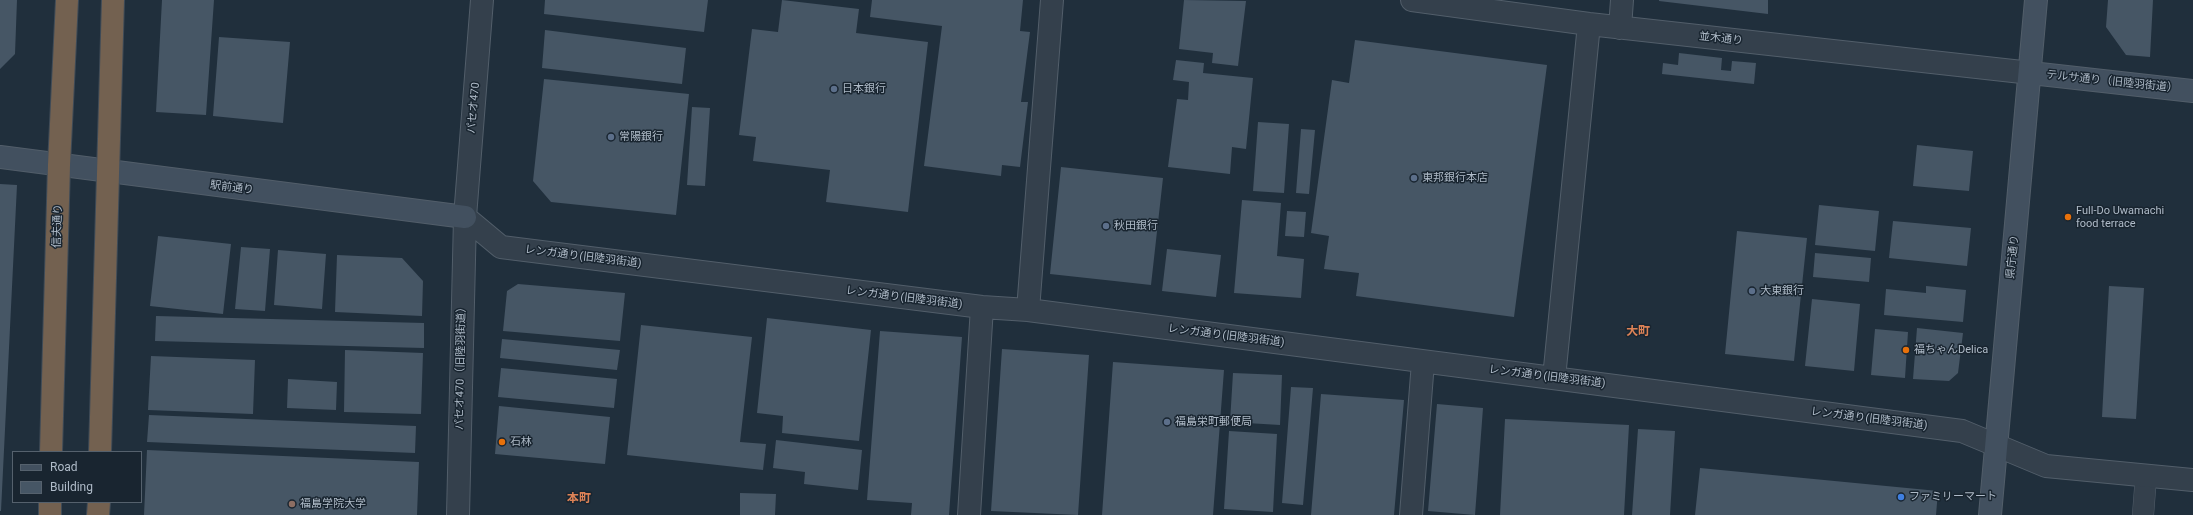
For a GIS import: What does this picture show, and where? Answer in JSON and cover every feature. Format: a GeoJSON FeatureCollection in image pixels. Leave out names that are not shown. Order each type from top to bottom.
{"type":"FeatureCollection","features":[{"type":"Feature","properties":{"kind":"highway","name":"信夫通り"},"geometry":{"type":"LineString","coordinates":[[52,451],[59,165],[67,0]]}},
{"type":"Feature","properties":{"kind":"highway"},"geometry":{"type":"LineString","coordinates":[[100,451],[113,0]]}},
{"type":"Feature","properties":{"kind":"highway"},"geometry":{"type":"LineString","coordinates":[[50,503],[50,515]]}},
{"type":"Feature","properties":{"kind":"highway"},"geometry":{"type":"LineString","coordinates":[[98,515],[99,503]]}},
{"type":"Feature","properties":{"kind":"street","name":"パセオ470"},"geometry":{"type":"LineString","coordinates":[[465,217],[482,0]]}},
{"type":"Feature","properties":{"kind":"street"},"geometry":{"type":"LineString","coordinates":[[1028,310],[1052,0]]}},
{"type":"Feature","properties":{"kind":"street","name":"並木通り"},"geometry":{"type":"LineString","coordinates":[[1412,0],[1620,28],[2031,73]]}},
{"type":"Feature","properties":{"kind":"street"},"geometry":{"type":"LineString","coordinates":[[1620,28],[1622,0]]}},
{"type":"Feature","properties":{"kind":"street","name":"県庁通り"},"geometry":{"type":"LineString","coordinates":[[1990,515],[1995,445],[2031,73],[2036,0]]}},
{"type":"Feature","properties":{"kind":"street"},"geometry":{"type":"LineString","coordinates":[[1554,378],[1589,24]]}},
{"type":"Feature","properties":{"kind":"street","name":"テルサ通り（旧陸羽街道）"},"geometry":{"type":"LineString","coordinates":[[2031,73],[2193,91]]}},
{"type":"Feature","properties":{"kind":"street","name":"駅前通り"},"geometry":{"type":"LineString","coordinates":[[0,157],[465,217]]}},
{"type":"Feature","properties":{"kind":"street","name":"レンガ通り(旧陸羽街道)"},"geometry":{"type":"LineString","coordinates":[[465,217],[501,247],[982,308],[1028,310],[1962,431],[2046,466],[2193,480]]}},
{"type":"Feature","properties":{"kind":"street","name":"パセオ470（旧陸羽街道）"},"geometry":{"type":"LineString","coordinates":[[458,515],[465,217]]}},
{"type":"Feature","properties":{"kind":"street"},"geometry":{"type":"LineString","coordinates":[[969,515],[982,308]]}},
{"type":"Feature","properties":{"kind":"street"},"geometry":{"type":"LineString","coordinates":[[1411,515],[1423,362]]}},
{"type":"Feature","properties":{"kind":"lane"},"geometry":{"type":"LineString","coordinates":[[2143,515],[2146,476]]}},
{"type":"Feature","properties":{"kind":"building"},"geometry":{"type":"Polygon","coordinates":[[[0,0],[17,0],[15,54],[0,69],[0,0]]]}},
{"type":"Feature","properties":{"kind":"building"},"geometry":{"type":"Polygon","coordinates":[[[162,0],[214,0],[206,115],[156,112],[162,0]]]}},
{"type":"Feature","properties":{"kind":"building"},"geometry":{"type":"Polygon","coordinates":[[[545,0],[708,0],[704,32],[544,14],[545,0]]]}},
{"type":"Feature","properties":{"kind":"building","name":"日本銀行"},"geometry":{"type":"Polygon","coordinates":[[[782,0],[859,9],[856,33],[928,42],[908,212],[826,202],[830,170],[753,161],[756,137],[739,135],[752,29],[778,32],[782,0]]]}},
{"type":"Feature","properties":{"kind":"building"},"geometry":{"type":"Polygon","coordinates":[[[872,0],[1023,0],[1020,31],[1030,32],[1021,102],[1028,102],[1020,167],[1002,165],[1001,176],[924,166],[942,26],[870,17],[872,0]]]}},
{"type":"Feature","properties":{"kind":"building"},"geometry":{"type":"Polygon","coordinates":[[[1184,0],[1246,1],[1238,66],[1212,63],[1213,53],[1179,49],[1184,0]]]}},
{"type":"Feature","properties":{"kind":"building"},"geometry":{"type":"Polygon","coordinates":[[[1768,0],[1768,14],[1659,1],[1768,0]]]}},
{"type":"Feature","properties":{"kind":"building"},"geometry":{"type":"Polygon","coordinates":[[[2108,0],[2153,0],[2150,57],[2126,55],[2106,27],[2108,0]]]}},
{"type":"Feature","properties":{"kind":"building"},"geometry":{"type":"Polygon","coordinates":[[[545,30],[686,48],[682,84],[542,68],[545,30]]]}},
{"type":"Feature","properties":{"kind":"building"},"geometry":{"type":"Polygon","coordinates":[[[219,37],[290,42],[283,123],[213,116],[219,37]]]}},
{"type":"Feature","properties":{"kind":"building"},"geometry":{"type":"Polygon","coordinates":[[[1355,40],[1547,65],[1514,317],[1356,296],[1359,273],[1324,269],[1329,236],[1311,233],[1332,80],[1349,83],[1355,40]]]}},
{"type":"Feature","properties":{"kind":"building"},"geometry":{"type":"Polygon","coordinates":[[[1679,53],[1722,58],[1721,70],[1731,71],[1732,61],[1756,63],[1754,84],[1662,74],[1663,63],[1678,65],[1679,53]]]}},
{"type":"Feature","properties":{"kind":"building"},"geometry":{"type":"Polygon","coordinates":[[[1176,60],[1204,63],[1203,73],[1253,78],[1246,149],[1232,147],[1230,174],[1168,167],[1177,99],[1188,100],[1189,82],[1173,80],[1176,60]]]}},
{"type":"Feature","properties":{"kind":"building","name":"常陽銀行"},"geometry":{"type":"Polygon","coordinates":[[[544,79],[689,94],[676,215],[551,202],[533,181],[544,79]]]}},
{"type":"Feature","properties":{"kind":"building"},"geometry":{"type":"Polygon","coordinates":[[[692,107],[710,108],[705,186],[687,185],[692,107]]]}},
{"type":"Feature","properties":{"kind":"building"},"geometry":{"type":"Polygon","coordinates":[[[1258,122],[1289,124],[1284,193],[1253,191],[1258,122]]]}},
{"type":"Feature","properties":{"kind":"building"},"geometry":{"type":"Polygon","coordinates":[[[1301,129],[1315,130],[1309,194],[1296,193],[1301,129]]]}},
{"type":"Feature","properties":{"kind":"building"},"geometry":{"type":"Polygon","coordinates":[[[1917,145],[1973,151],[1969,191],[1913,186],[1917,145]]]}},
{"type":"Feature","properties":{"kind":"building","name":"秋田銀行"},"geometry":{"type":"Polygon","coordinates":[[[1061,167],[1163,178],[1151,285],[1050,274],[1061,167]]]}},
{"type":"Feature","properties":{"kind":"building"},"geometry":{"type":"Polygon","coordinates":[[[0,184],[17,185],[1,511],[0,511],[0,184]]]}},
{"type":"Feature","properties":{"kind":"building"},"geometry":{"type":"Polygon","coordinates":[[[1242,200],[1281,203],[1277,256],[1304,259],[1301,298],[1234,293],[1242,200]]]}},
{"type":"Feature","properties":{"kind":"building"},"geometry":{"type":"Polygon","coordinates":[[[1819,205],[1879,211],[1875,251],[1815,245],[1819,205]]]}},
{"type":"Feature","properties":{"kind":"building"},"geometry":{"type":"Polygon","coordinates":[[[1287,211],[1306,212],[1304,237],[1285,236],[1287,211]]]}},
{"type":"Feature","properties":{"kind":"building"},"geometry":{"type":"Polygon","coordinates":[[[1893,221],[1971,228],[1967,266],[1889,258],[1893,221]]]}},
{"type":"Feature","properties":{"kind":"building"},"geometry":{"type":"Polygon","coordinates":[[[1737,231],[1807,238],[1794,361],[1725,354],[1737,231]]]}},
{"type":"Feature","properties":{"kind":"building"},"geometry":{"type":"Polygon","coordinates":[[[158,236],[231,244],[223,314],[150,306],[158,236]]]}},
{"type":"Feature","properties":{"kind":"building"},"geometry":{"type":"Polygon","coordinates":[[[241,247],[270,249],[265,311],[235,309],[241,247]]]}},
{"type":"Feature","properties":{"kind":"building"},"geometry":{"type":"Polygon","coordinates":[[[1167,249],[1221,255],[1216,297],[1162,291],[1167,249]]]}},
{"type":"Feature","properties":{"kind":"building"},"geometry":{"type":"Polygon","coordinates":[[[278,250],[326,254],[322,309],[274,305],[278,250]]]}},
{"type":"Feature","properties":{"kind":"building"},"geometry":{"type":"Polygon","coordinates":[[[1815,253],[1871,258],[1869,282],[1813,277],[1815,253]]]}},
{"type":"Feature","properties":{"kind":"building"},"geometry":{"type":"Polygon","coordinates":[[[337,255],[402,258],[423,281],[422,316],[335,312],[337,255]]]}},
{"type":"Feature","properties":{"kind":"building"},"geometry":{"type":"Polygon","coordinates":[[[518,284],[625,293],[620,341],[503,331],[507,291],[518,284]]]}},
{"type":"Feature","properties":{"kind":"building"},"geometry":{"type":"Polygon","coordinates":[[[1926,286],[1966,290],[1963,322],[1884,315],[1886,289],[1926,293],[1926,286]]]}},
{"type":"Feature","properties":{"kind":"building"},"geometry":{"type":"Polygon","coordinates":[[[2109,286],[2144,288],[2136,419],[2102,417],[2109,286]]]}},
{"type":"Feature","properties":{"kind":"building"},"geometry":{"type":"Polygon","coordinates":[[[1812,299],[1860,304],[1854,371],[1805,366],[1812,299]]]}},
{"type":"Feature","properties":{"kind":"building"},"geometry":{"type":"Polygon","coordinates":[[[156,316],[424,323],[424,348],[155,341],[156,316]]]}},
{"type":"Feature","properties":{"kind":"building"},"geometry":{"type":"Polygon","coordinates":[[[767,318],[871,330],[859,441],[782,433],[783,416],[757,413],[767,318]]]}},
{"type":"Feature","properties":{"kind":"building"},"geometry":{"type":"Polygon","coordinates":[[[641,325],[752,337],[740,442],[766,444],[763,470],[627,455],[641,325]]]}},
{"type":"Feature","properties":{"kind":"building"},"geometry":{"type":"Polygon","coordinates":[[[1917,328],[1963,333],[1958,373],[1949,381],[1913,379],[1917,328]]]}},
{"type":"Feature","properties":{"kind":"building"},"geometry":{"type":"Polygon","coordinates":[[[1875,329],[1908,332],[1905,378],[1871,375],[1875,329]]]}},
{"type":"Feature","properties":{"kind":"building"},"geometry":{"type":"Polygon","coordinates":[[[880,331],[962,337],[949,515],[911,515],[912,503],[867,500],[880,331]]]}},
{"type":"Feature","properties":{"kind":"building"},"geometry":{"type":"Polygon","coordinates":[[[502,339],[620,350],[617,370],[500,358],[502,339]]]}},
{"type":"Feature","properties":{"kind":"building"},"geometry":{"type":"Polygon","coordinates":[[[1002,349],[1089,355],[1078,515],[991,511],[1002,349]]]}},
{"type":"Feature","properties":{"kind":"building"},"geometry":{"type":"Polygon","coordinates":[[[345,350],[423,353],[421,414],[344,412],[345,350]]]}},
{"type":"Feature","properties":{"kind":"building"},"geometry":{"type":"Polygon","coordinates":[[[151,356],[255,360],[253,414],[148,410],[151,356]]]}},
{"type":"Feature","properties":{"kind":"building"},"geometry":{"type":"Polygon","coordinates":[[[1113,362],[1224,370],[1213,515],[1102,515],[1113,362]]]}},
{"type":"Feature","properties":{"kind":"building"},"geometry":{"type":"Polygon","coordinates":[[[501,368],[617,379],[614,408],[498,397],[501,368]]]}},
{"type":"Feature","properties":{"kind":"building"},"geometry":{"type":"Polygon","coordinates":[[[1233,373],[1282,375],[1280,425],[1230,422],[1233,373]]]}},
{"type":"Feature","properties":{"kind":"building"},"geometry":{"type":"Polygon","coordinates":[[[288,379],[337,382],[336,410],[287,408],[288,379]]]}},
{"type":"Feature","properties":{"kind":"building"},"geometry":{"type":"Polygon","coordinates":[[[1291,387],[1313,388],[1303,505],[1282,503],[1291,387]]]}},
{"type":"Feature","properties":{"kind":"building"},"geometry":{"type":"Polygon","coordinates":[[[1321,394],[1404,400],[1394,515],[1311,515],[1321,394]]]}},
{"type":"Feature","properties":{"kind":"building"},"geometry":{"type":"Polygon","coordinates":[[[1437,404],[1483,408],[1475,515],[1428,511],[1437,404]]]}},
{"type":"Feature","properties":{"kind":"building"},"geometry":{"type":"Polygon","coordinates":[[[499,406],[610,417],[605,464],[495,454],[499,406]]]}},
{"type":"Feature","properties":{"kind":"building"},"geometry":{"type":"Polygon","coordinates":[[[149,415],[416,426],[415,453],[147,442],[149,415]]]}},
{"type":"Feature","properties":{"kind":"building"},"geometry":{"type":"Polygon","coordinates":[[[1505,419],[1629,425],[1624,515],[1500,515],[1505,419]]]}},
{"type":"Feature","properties":{"kind":"building"},"geometry":{"type":"Polygon","coordinates":[[[1638,429],[1675,431],[1670,515],[1632,515],[1638,429]]]}},
{"type":"Feature","properties":{"kind":"building"},"geometry":{"type":"Polygon","coordinates":[[[1229,431],[1277,434],[1273,512],[1224,509],[1229,431]]]}},
{"type":"Feature","properties":{"kind":"building"},"geometry":{"type":"Polygon","coordinates":[[[776,440],[862,450],[858,490],[804,484],[805,472],[773,468],[776,440]]]}},
{"type":"Feature","properties":{"kind":"building"},"geometry":{"type":"Polygon","coordinates":[[[147,450],[419,462],[417,515],[144,515],[147,450]]]}},
{"type":"Feature","properties":{"kind":"building"},"geometry":{"type":"Polygon","coordinates":[[[1700,468],[1938,491],[1936,515],[1695,515],[1700,468]]]}},
{"type":"Feature","properties":{"kind":"building"},"geometry":{"type":"Polygon","coordinates":[[[740,493],[776,494],[775,515],[740,515],[740,493]]]}},
{"type":"Feature","properties":{"kind":"place","name":"日本銀行"},"geometry":{"type":"Point","coordinates":[834,89]}},
{"type":"Feature","properties":{"kind":"place","name":"常陽銀行"},"geometry":{"type":"Point","coordinates":[611,137]}},
{"type":"Feature","properties":{"kind":"place","name":"東邦銀行本店"},"geometry":{"type":"Point","coordinates":[1414,178]}},
{"type":"Feature","properties":{"kind":"place","name":"Full-Do Uwamachi food terrace"},"geometry":{"type":"Point","coordinates":[2068,217]}},
{"type":"Feature","properties":{"kind":"place","name":"秋田銀行"},"geometry":{"type":"Point","coordinates":[1106,226]}},
{"type":"Feature","properties":{"kind":"place","name":"大東銀行"},"geometry":{"type":"Point","coordinates":[1752,291]}},
{"type":"Feature","properties":{"kind":"place","name":"福ちゃんDelica"},"geometry":{"type":"Point","coordinates":[1906,350]}},
{"type":"Feature","properties":{"kind":"place","name":"福島栄町郵便局"},"geometry":{"type":"Point","coordinates":[1167,422]}},
{"type":"Feature","properties":{"kind":"place","name":"石林"},"geometry":{"type":"Point","coordinates":[502,442]}},
{"type":"Feature","properties":{"kind":"place","name":"ファミリーマート"},"geometry":{"type":"Point","coordinates":[1901,497]}},
{"type":"Feature","properties":{"kind":"place","name":"福島学院大学"},"geometry":{"type":"Point","coordinates":[292,504]}},
{"type":"Feature","properties":{"kind":"district","name":"大町"},"geometry":{"type":"Point","coordinates":[1638,332]}},
{"type":"Feature","properties":{"kind":"district","name":"本町"},"geometry":{"type":"Point","coordinates":[579,499]}}]}
